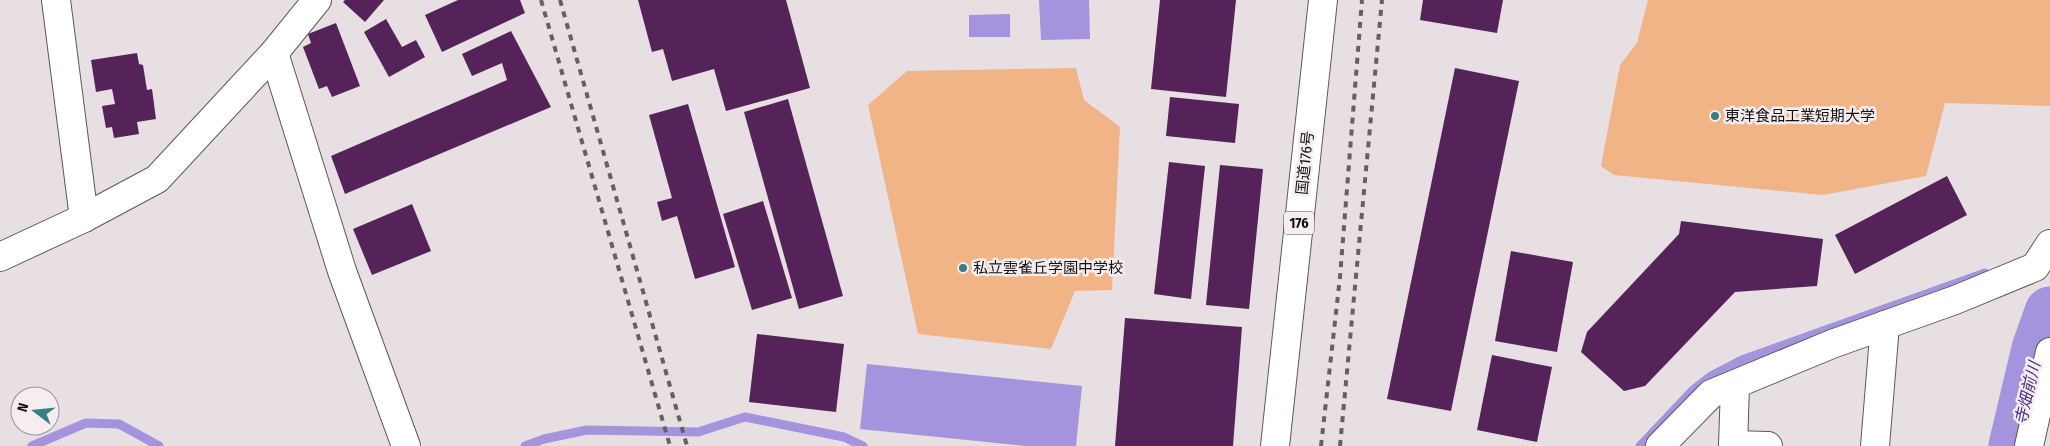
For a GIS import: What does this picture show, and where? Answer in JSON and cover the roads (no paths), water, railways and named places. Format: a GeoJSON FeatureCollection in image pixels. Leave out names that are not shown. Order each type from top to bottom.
{"type":"FeatureCollection","features":[{"type":"Feature","properties":{"kind":"main road"},"geometry":{"type":"LineString","coordinates":[[56,0],[84,218]]}},
{"type":"Feature","properties":{"kind":"main road"},"geometry":{"type":"LineString","coordinates":[[0,257],[84,218],[157,179],[274,53],[318,0]]}},
{"type":"Feature","properties":{"kind":"main road","name":"国道176号"},"geometry":{"type":"LineString","coordinates":[[1275,446],[1322,0]]}},
{"type":"Feature","properties":{"kind":"main road"},"geometry":{"type":"LineString","coordinates":[[274,53],[342,271],[406,446]]}},
{"type":"Feature","properties":{"kind":"main road"},"geometry":{"type":"LineString","coordinates":[[1660,446],[1711,394],[1736,386],[1832,344],[1955,300],[2035,267],[2050,244]]}},
{"type":"Feature","properties":{"kind":"main road"},"geometry":{"type":"LineString","coordinates":[[1875,446],[1884,326]]}},
{"type":"Feature","properties":{"kind":"main road"},"geometry":{"type":"LineString","coordinates":[[2029,446],[2050,352]]}},
{"type":"Feature","properties":{"kind":"main road"},"geometry":{"type":"LineString","coordinates":[[1736,386],[1733,445],[1768,446]]}},
{"type":"Feature","properties":{"kind":"waterway"},"geometry":{"type":"LineString","coordinates":[[1640,446],[1693,390],[1711,376],[1742,360],[1985,273]]}},
{"type":"Feature","properties":{"kind":"waterway","name":"寺畑前川"},"geometry":{"type":"LineString","coordinates":[[2014,446],[2037,349],[2050,312]]}},
{"type":"Feature","properties":{"kind":"waterway"},"geometry":{"type":"LineString","coordinates":[[525,446],[544,439],[587,430],[698,432],[745,417],[844,437],[863,446]]}},
{"type":"Feature","properties":{"kind":"waterway"},"geometry":{"type":"LineString","coordinates":[[32,446],[86,423],[119,424],[159,446]]}},
{"type":"Feature","properties":{"kind":"railway"},"geometry":{"type":"LineString","coordinates":[[541,0],[670,446]]}},
{"type":"Feature","properties":{"kind":"railway"},"geometry":{"type":"LineString","coordinates":[[560,0],[687,446]]}},
{"type":"Feature","properties":{"kind":"railway"},"geometry":{"type":"LineString","coordinates":[[1321,446],[1340,277],[1362,0]]}},
{"type":"Feature","properties":{"kind":"railway"},"geometry":{"type":"LineString","coordinates":[[1340,446],[1382,0]]}},
{"type":"Feature","properties":{"kind":"place","name":"東洋食品工業短期大学"},"geometry":{"type":"Point","coordinates":[1715,116]}},
{"type":"Feature","properties":{"kind":"place","name":"私立雲雀丘学園中学校"},"geometry":{"type":"Point","coordinates":[963,268]}}]}
